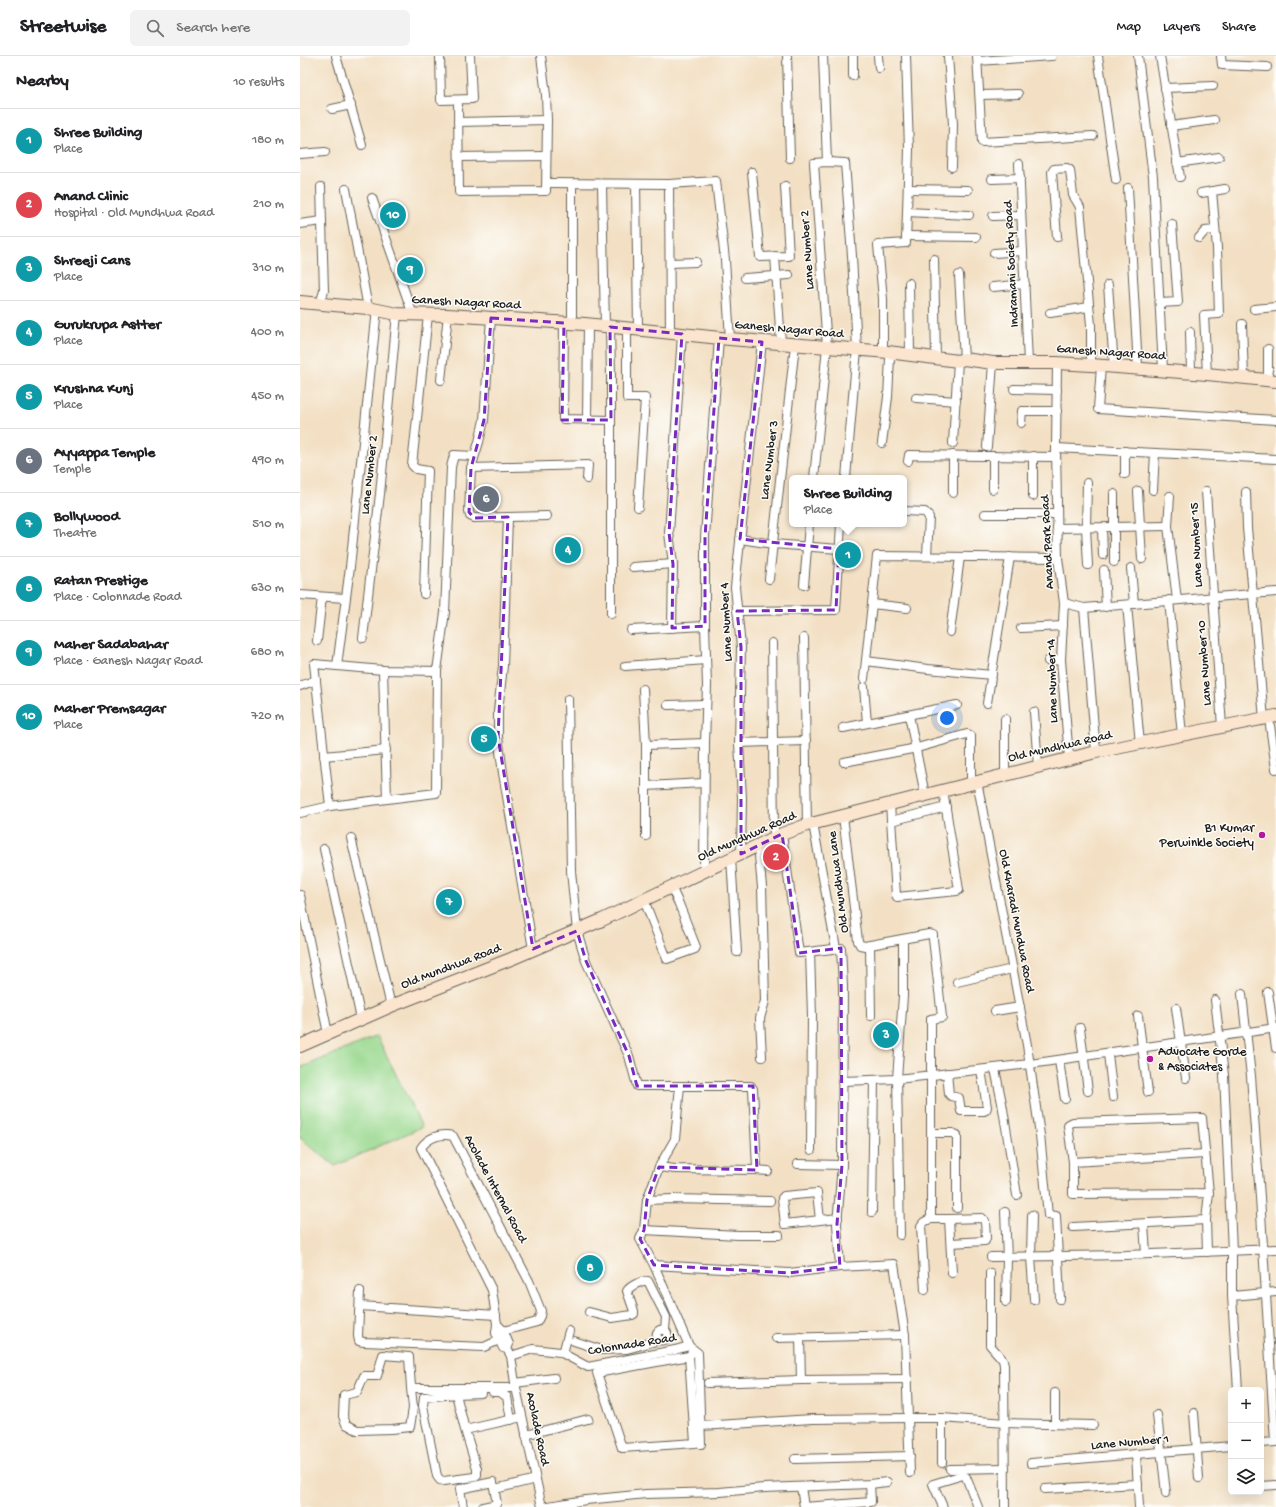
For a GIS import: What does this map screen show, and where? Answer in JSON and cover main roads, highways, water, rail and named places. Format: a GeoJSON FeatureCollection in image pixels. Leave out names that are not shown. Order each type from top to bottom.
{"type":"FeatureCollection","features":[{"type":"Feature","properties":{"kind":"place","name":"Maher Premsagar"},"geometry":{"type":"Point","coordinates":[393,215]}},
{"type":"Feature","properties":{"kind":"place","name":"Maher Sadabahar"},"geometry":{"type":"Point","coordinates":[410,270]}},
{"type":"Feature","properties":{"kind":"place","name":"Ayyappa Temple"},"geometry":{"type":"Point","coordinates":[486,499]}},
{"type":"Feature","properties":{"kind":"place","name":"Gurukrupa Astter"},"geometry":{"type":"Point","coordinates":[568,550]}},
{"type":"Feature","properties":{"kind":"place","name":"Shree Building"},"geometry":{"type":"Point","coordinates":[848,555]}},
{"type":"Feature","properties":{"kind":"place","name":"Krushna Kunj"},"geometry":{"type":"Point","coordinates":[484,739]}},
{"type":"Feature","properties":{"kind":"place","name":"B1 Kumar Perwinkle Society"},"geometry":{"type":"Point","coordinates":[1262,835]}},
{"type":"Feature","properties":{"kind":"place","name":"Anand Clinic"},"geometry":{"type":"Point","coordinates":[776,857]}},
{"type":"Feature","properties":{"kind":"place","name":"Bollywood"},"geometry":{"type":"Point","coordinates":[449,902]}},
{"type":"Feature","properties":{"kind":"place","name":"Shreeji Cans"},"geometry":{"type":"Point","coordinates":[886,1035]}},
{"type":"Feature","properties":{"kind":"place","name":"Advocate Gorde & Associates"},"geometry":{"type":"Point","coordinates":[1150,1059]}},
{"type":"Feature","properties":{"kind":"place","name":"Ratan Prestige"},"geometry":{"type":"Point","coordinates":[590,1268]}}]}
